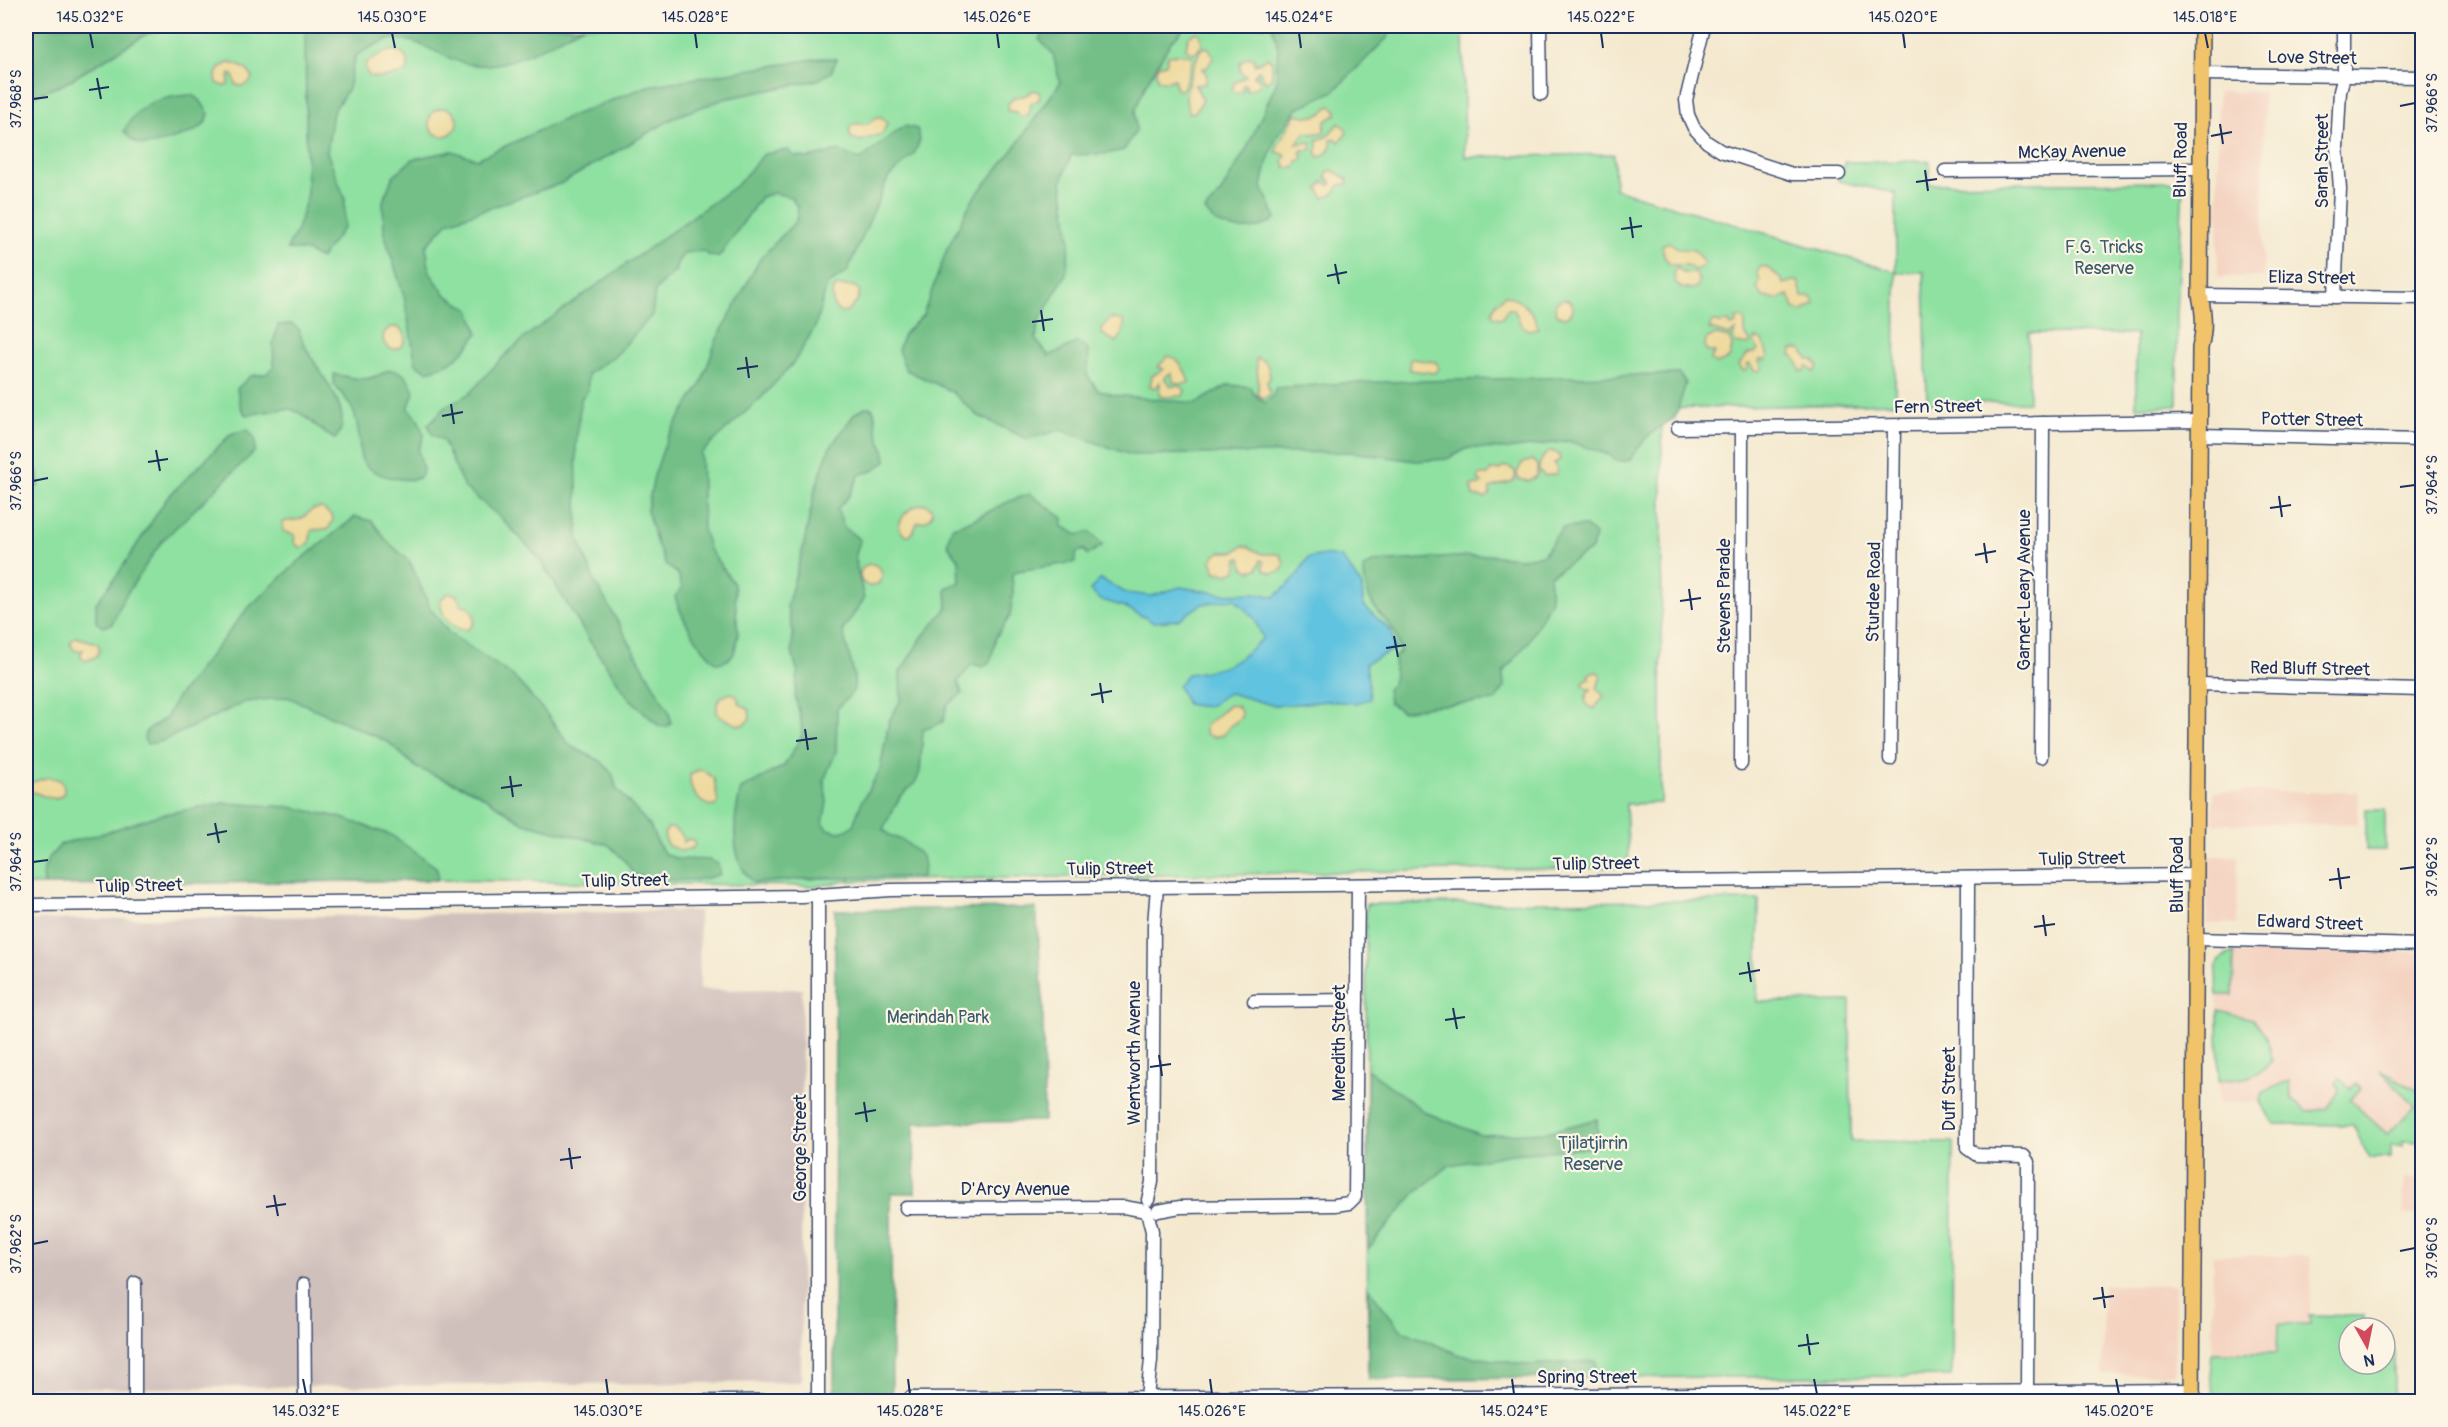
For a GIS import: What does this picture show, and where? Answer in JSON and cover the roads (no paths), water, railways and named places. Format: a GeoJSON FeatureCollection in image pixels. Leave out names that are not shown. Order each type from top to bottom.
{"type":"FeatureCollection","features":[{"type":"Feature","properties":{"kind":"main road","name":"Bluff Road"},"geometry":{"type":"LineString","coordinates":[[2194,1398],[2200,428],[2200,348],[2195,333],[2195,315],[2200,294],[2202,26]]}},
{"type":"Feature","properties":{"kind":"street"},"geometry":{"type":"LineString","coordinates":[[1540,26],[1541,94]]}},
{"type":"Feature","properties":{"kind":"street"},"geometry":{"type":"LineString","coordinates":[[1704,26],[1686,100],[1688,114],[1694,128],[1707,142],[1721,151],[1792,174],[1839,174]]}},
{"type":"Feature","properties":{"kind":"street","name":"Sarah Street"},"geometry":{"type":"LineString","coordinates":[[2335,297],[2340,189],[2337,148],[2340,91],[2344,76],[2344,26]]}},
{"type":"Feature","properties":{"kind":"street","name":"Love Street"},"geometry":{"type":"LineString","coordinates":[[2201,75],[2422,77]]}},
{"type":"Feature","properties":{"kind":"street","name":"McKay Avenue"},"geometry":{"type":"LineString","coordinates":[[1945,171],[2200,169]]}},
{"type":"Feature","properties":{"kind":"street","name":"Eliza Street"},"geometry":{"type":"LineString","coordinates":[[2200,294],[2422,298]]}},
{"type":"Feature","properties":{"kind":"street","name":"Fern Street"},"geometry":{"type":"LineString","coordinates":[[1678,428],[2043,423],[2200,428]]}},
{"type":"Feature","properties":{"kind":"street","name":"Garnet-Leary Avenue"},"geometry":{"type":"LineString","coordinates":[[2041,757],[2043,423]]}},
{"type":"Feature","properties":{"kind":"street","name":"Sturdee Road"},"geometry":{"type":"LineString","coordinates":[[1890,759],[1894,426]]}},
{"type":"Feature","properties":{"kind":"street","name":"Stevens Parade"},"geometry":{"type":"LineString","coordinates":[[1741,764],[1742,428]]}},
{"type":"Feature","properties":{"kind":"street","name":"Potter Street"},"geometry":{"type":"LineString","coordinates":[[2200,428],[2422,441]]}},
{"type":"Feature","properties":{"kind":"street","name":"Red Bluff Street"},"geometry":{"type":"LineString","coordinates":[[2198,684],[2422,690]]}},
{"type":"Feature","properties":{"kind":"street","name":"Tulip Street"},"geometry":{"type":"LineString","coordinates":[[26,905],[614,899],[818,894],[864,890],[2196,875]]}},
{"type":"Feature","properties":{"kind":"street","name":"Duff Street"},"geometry":{"type":"LineString","coordinates":[[1968,878],[1967,1148],[1977,1155],[2024,1156],[2028,1162],[2027,1391]]}},
{"type":"Feature","properties":{"kind":"street","name":"Meredith Street"},"geometry":{"type":"LineString","coordinates":[[1353,1200],[1357,1190],[1358,885]]}},
{"type":"Feature","properties":{"kind":"street","name":"Wentworth Avenue"},"geometry":{"type":"LineString","coordinates":[[1151,1397],[1153,887]]}},
{"type":"Feature","properties":{"kind":"street","name":"George Street"},"geometry":{"type":"LineString","coordinates":[[818,894],[818,1401]]}},
{"type":"Feature","properties":{"kind":"street","name":"Edward Street"},"geometry":{"type":"LineString","coordinates":[[2196,939],[2422,945]]}},
{"type":"Feature","properties":{"kind":"street"},"geometry":{"type":"LineString","coordinates":[[1254,1001],[1357,1000]]}},
{"type":"Feature","properties":{"kind":"street","name":"D'Arcy Avenue"},"geometry":{"type":"LineString","coordinates":[[906,1208],[1335,1206],[1353,1200]]}},
{"type":"Feature","properties":{"kind":"street"},"geometry":{"type":"LineString","coordinates":[[135,1283],[135,1401]]}},
{"type":"Feature","properties":{"kind":"street"},"geometry":{"type":"LineString","coordinates":[[304,1284],[305,1401]]}},
{"type":"Feature","properties":{"kind":"street","name":"Spring Street"},"geometry":{"type":"LineString","coordinates":[[910,1398],[1586,1398],[2027,1391],[2194,1398]]}},
{"type":"Feature","properties":{"kind":"street"},"geometry":{"type":"LineString","coordinates":[[638,1401],[818,1401]]}},
{"type":"Feature","properties":{"kind":"water"},"geometry":{"type":"Polygon","coordinates":[[[1325,555],[1342,558],[1362,586],[1363,605],[1391,631],[1395,649],[1366,663],[1370,699],[1356,703],[1327,701],[1275,706],[1230,693],[1214,704],[1202,706],[1187,704],[1178,686],[1187,674],[1229,665],[1263,638],[1254,618],[1235,599],[1202,604],[1178,620],[1153,622],[1125,607],[1099,599],[1090,590],[1101,579],[1126,593],[1151,596],[1180,587],[1222,594],[1256,593],[1275,597],[1296,577],[1308,558],[1325,555]]]}},
{"type":"Feature","properties":{"kind":"park label","name":"F.G. Tricks Reserve"},"geometry":{"type":"Point","coordinates":[2104,257]}},
{"type":"Feature","properties":{"kind":"park label","name":"Merindah Park"},"geometry":{"type":"Point","coordinates":[938,1017]}},
{"type":"Feature","properties":{"kind":"park label","name":"Tjilatjirrin Reserve"},"geometry":{"type":"Point","coordinates":[1593,1153]}}]}
